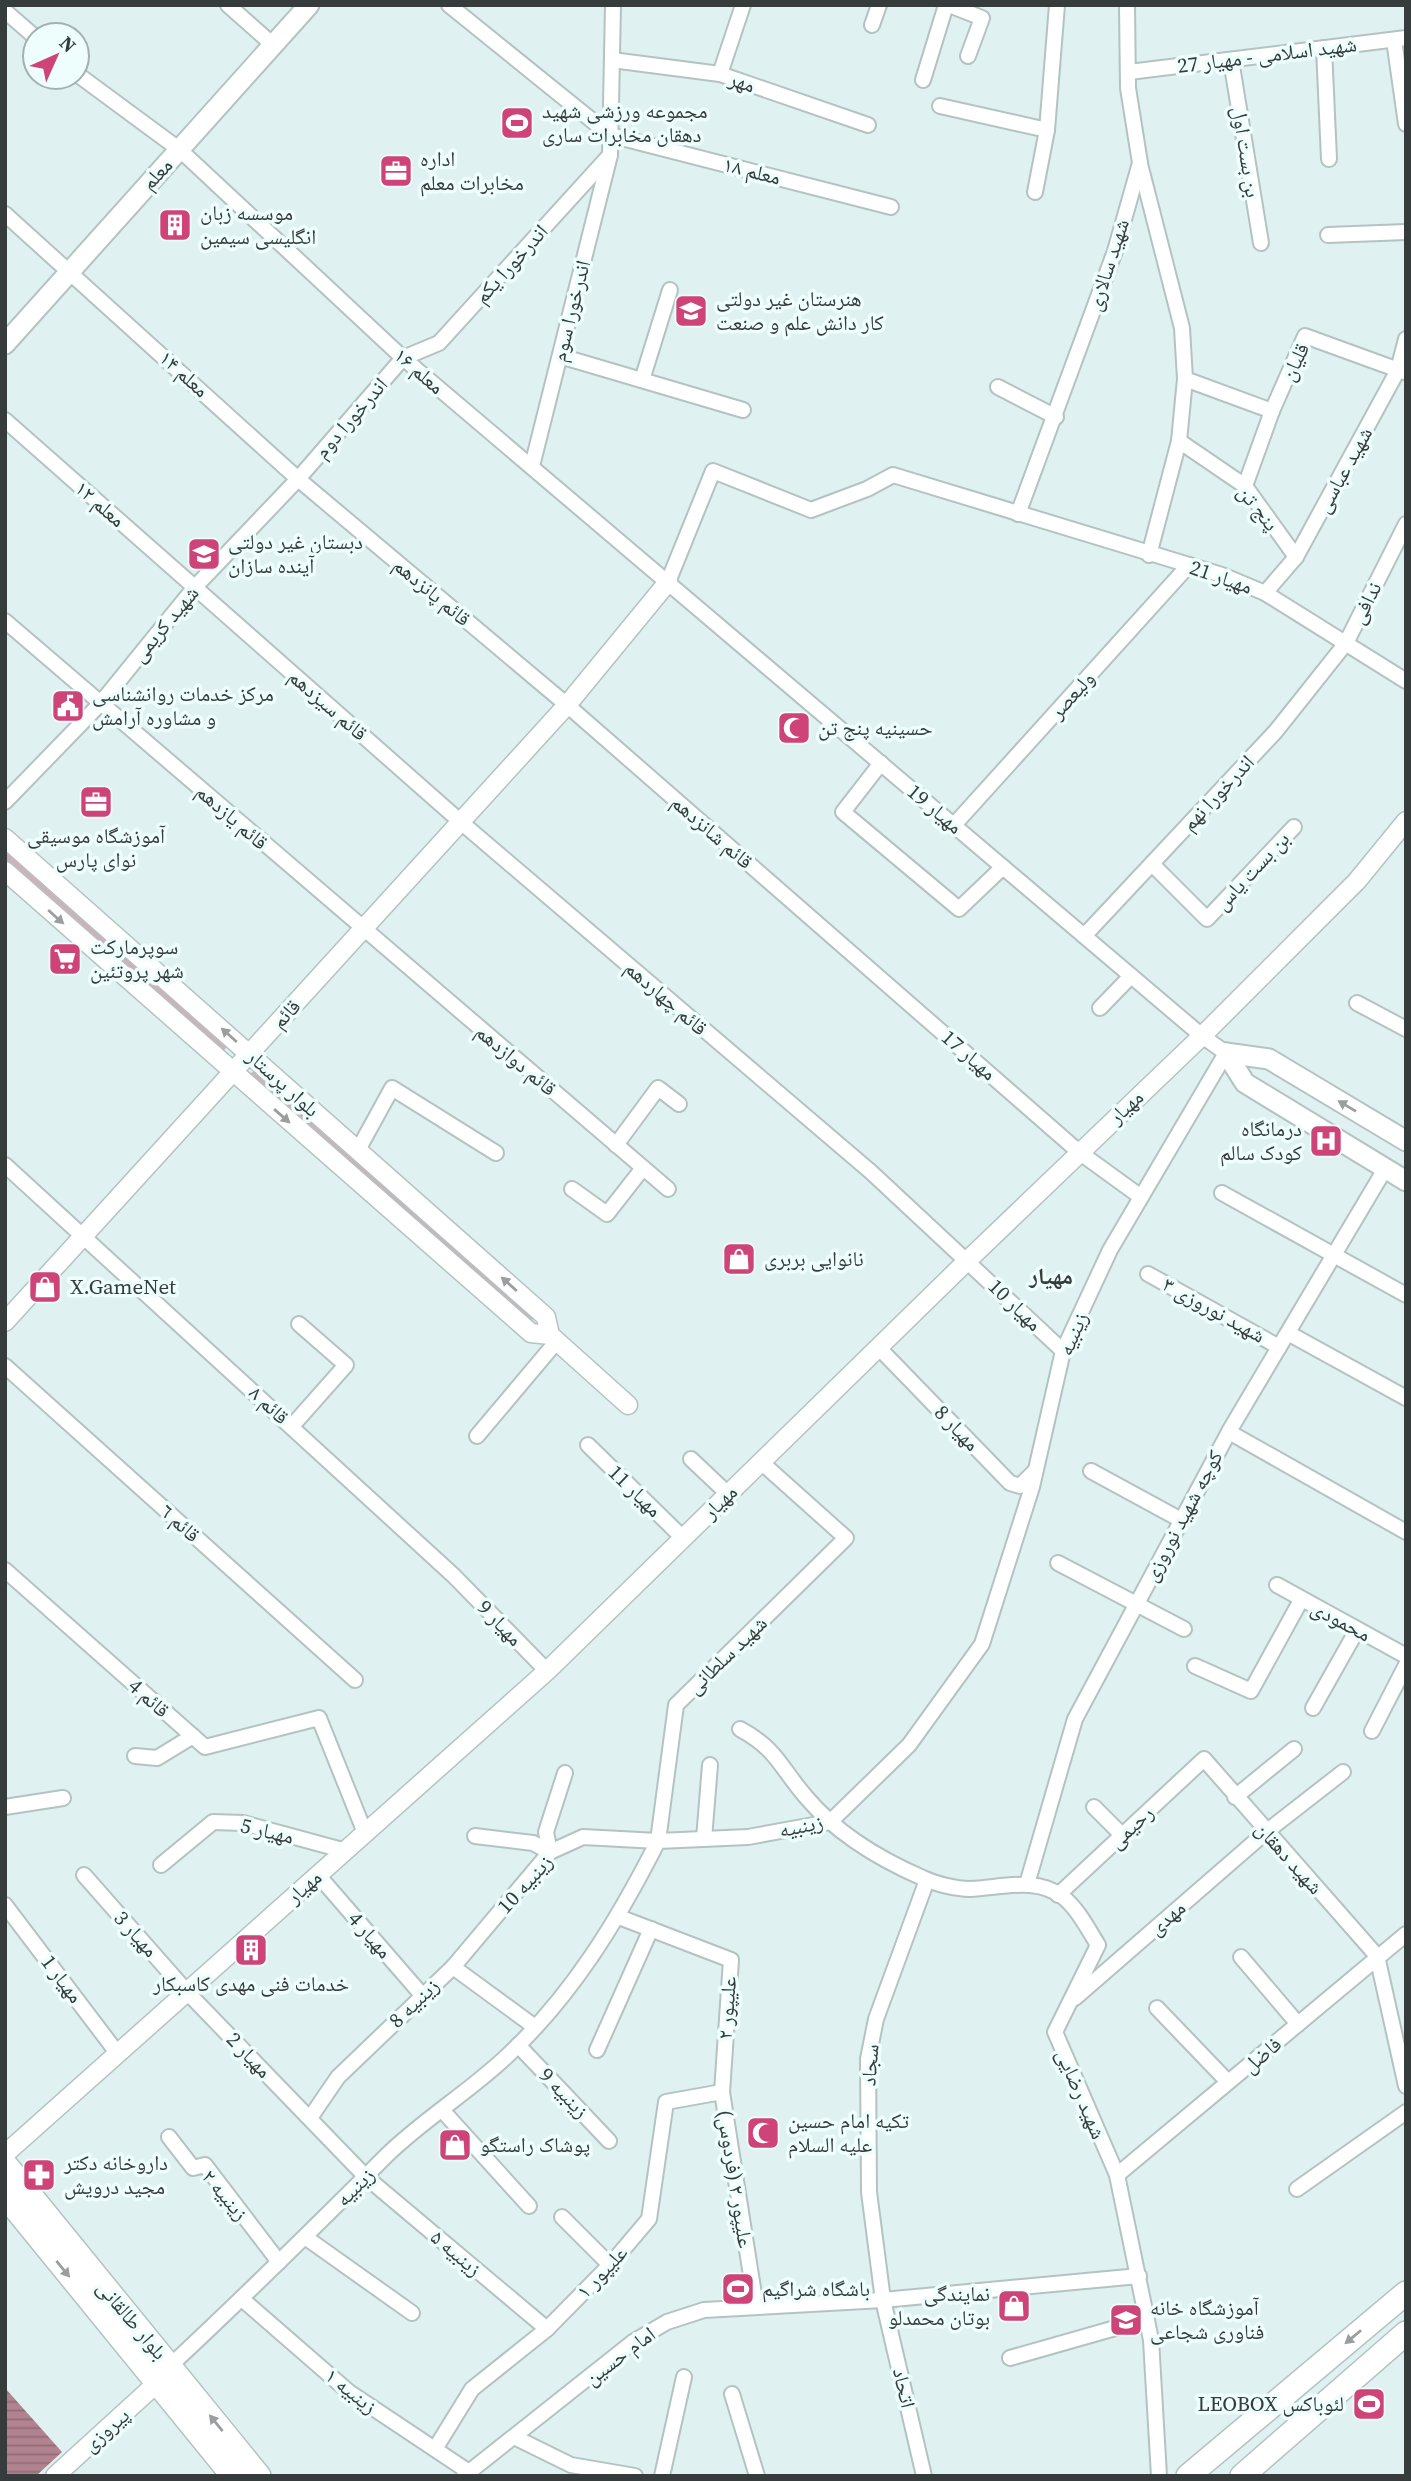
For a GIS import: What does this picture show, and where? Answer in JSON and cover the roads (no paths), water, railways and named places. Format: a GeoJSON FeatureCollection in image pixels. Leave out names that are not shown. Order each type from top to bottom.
{"type":"FeatureCollection","features":[{"type":"Feature","properties":{"kind":"main road","name":"معلم"},"geometry":{"type":"LineString","coordinates":[[5,344],[309,5]]}},
{"type":"Feature","properties":{"kind":"main road"},"geometry":{"type":"LineString","coordinates":[[1226,1053],[1269,1059],[1406,1141]]}},
{"type":"Feature","properties":{"kind":"main road"},"geometry":{"type":"LineString","coordinates":[[1226,1053],[1245,1083],[1406,1181]]}},
{"type":"Feature","properties":{"kind":"main road","name":"بلوار طالقانی"},"geometry":{"type":"LineString","coordinates":[[5,2164],[49,2235],[164,2374],[259,2476]]}},
{"type":"Feature","properties":{"kind":"main road","name":"بلوار طالقانی"},"geometry":{"type":"LineString","coordinates":[[5,2196],[49,2235]]}},
{"type":"Feature","properties":{"kind":"main road"},"geometry":{"type":"LineString","coordinates":[[1188,2476],[1406,2293]]}},
{"type":"Feature","properties":{"kind":"main road"},"geometry":{"type":"LineString","coordinates":[[1242,2476],[1406,2333]]}},
{"type":"Feature","properties":{"kind":"main road","name":"بلوار طالقانی"},"geometry":{"type":"LineString","coordinates":[[164,2374],[233,2476]]}},
{"type":"Feature","properties":{"kind":"street"},"geometry":{"type":"LineString","coordinates":[[228,5],[272,44]]}},
{"type":"Feature","properties":{"kind":"street","name":"معلم ۱۸"},"geometry":{"type":"LineString","coordinates":[[449,5],[610,135],[891,207]]}},
{"type":"Feature","properties":{"kind":"street","name":"اندرخورا سوم"},"geometry":{"type":"LineString","coordinates":[[532,466],[610,155],[612,5]]}},
{"type":"Feature","properties":{"kind":"street"},"geometry":{"type":"LineString","coordinates":[[720,74],[743,5]]}},
{"type":"Feature","properties":{"kind":"street"},"geometry":{"type":"LineString","coordinates":[[872,25],[879,5]]}},
{"type":"Feature","properties":{"kind":"street"},"geometry":{"type":"LineString","coordinates":[[923,80],[948,5],[982,18],[968,56]]}},
{"type":"Feature","properties":{"kind":"street"},"geometry":{"type":"LineString","coordinates":[[1035,192],[1046,130],[1057,5]]}},
{"type":"Feature","properties":{"kind":"street","name":"شهید سالاری"},"geometry":{"type":"LineString","coordinates":[[1018,514],[1115,251],[1140,163],[1128,88],[1127,5]]}},
{"type":"Feature","properties":{"kind":"street"},"geometry":{"type":"LineString","coordinates":[[5,11],[21,25]]}},
{"type":"Feature","properties":{"kind":"street"},"geometry":{"type":"LineString","coordinates":[[1400,39],[1406,124]]}},
{"type":"Feature","properties":{"kind":"street","name":"شهید اسلامی - مهیار 27"},"geometry":{"type":"LineString","coordinates":[[1129,72],[1400,39]]}},
{"type":"Feature","properties":{"kind":"street"},"geometry":{"type":"LineString","coordinates":[[1324,48],[1329,159]]}},
{"type":"Feature","properties":{"kind":"street","name":"مهر"},"geometry":{"type":"LineString","coordinates":[[612,60],[720,74],[868,125]]}},
{"type":"Feature","properties":{"kind":"street","name":"بن بست اول"},"geometry":{"type":"LineString","coordinates":[[1231,60],[1261,243]]}},
{"type":"Feature","properties":{"kind":"street","name":"معلم ۱۶"},"geometry":{"type":"LineString","coordinates":[[91,84],[180,150],[403,358],[668,582]]}},
{"type":"Feature","properties":{"kind":"street"},"geometry":{"type":"LineString","coordinates":[[940,106],[1046,130]]}},
{"type":"Feature","properties":{"kind":"street","name":"اندرخورا یکم"},"geometry":{"type":"LineString","coordinates":[[403,358],[439,343],[610,155]]}},
{"type":"Feature","properties":{"kind":"street"},"geometry":{"type":"LineString","coordinates":[[1140,163],[1182,328],[1185,379],[1179,441],[1149,555]]}},
{"type":"Feature","properties":{"kind":"street","name":"معلم ۱۴"},"geometry":{"type":"LineString","coordinates":[[5,215],[298,479]]}},
{"type":"Feature","properties":{"kind":"street"},"geometry":{"type":"LineString","coordinates":[[1328,235],[1406,232]]}},
{"type":"Feature","properties":{"kind":"street"},"geometry":{"type":"LineString","coordinates":[[642,380],[670,290]]}},
{"type":"Feature","properties":{"kind":"street","name":"قلیان"},"geometry":{"type":"LineString","coordinates":[[1245,486],[1272,411],[1305,336],[1402,371]]}},
{"type":"Feature","properties":{"kind":"street","name":"شهید عباسی"},"geometry":{"type":"LineString","coordinates":[[1265,593],[1296,557],[1402,371],[1406,339]]}},
{"type":"Feature","properties":{"kind":"street"},"geometry":{"type":"LineString","coordinates":[[560,356],[743,410]]}},
{"type":"Feature","properties":{"kind":"street","name":"اندرخورا دوم"},"geometry":{"type":"LineString","coordinates":[[298,479],[403,358]]}},
{"type":"Feature","properties":{"kind":"street"},"geometry":{"type":"LineString","coordinates":[[1185,379],[1272,411]]}},
{"type":"Feature","properties":{"kind":"street"},"geometry":{"type":"LineString","coordinates":[[998,387],[1056,417]]}},
{"type":"Feature","properties":{"kind":"street","name":"معلم ١٢"},"geometry":{"type":"LineString","coordinates":[[5,420],[195,587]]}},
{"type":"Feature","properties":{"kind":"street","name":"پنج تن"},"geometry":{"type":"LineString","coordinates":[[1179,441],[1245,486],[1296,557]]}},
{"type":"Feature","properties":{"kind":"street","name":"مهیار 21"},"geometry":{"type":"LineString","coordinates":[[668,582],[713,471],[811,510],[867,489],[893,474],[1149,555],[1189,565],[1265,593],[1406,681]]}},
{"type":"Feature","properties":{"kind":"street","name":"شهید کریمی"},"geometry":{"type":"LineString","coordinates":[[5,802],[100,704],[195,587],[298,479]]}},
{"type":"Feature","properties":{"kind":"street","name":"قائم پانزدهم"},"geometry":{"type":"LineString","coordinates":[[298,479],[567,705]]}},
{"type":"Feature","properties":{"kind":"street","name":"ندافی"},"geometry":{"type":"LineString","coordinates":[[1346,643],[1406,524]]}},
{"type":"Feature","properties":{"kind":"street","name":"ولیعصر"},"geometry":{"type":"LineString","coordinates":[[954,825],[1189,565]]}},
{"type":"Feature","properties":{"kind":"street","name":"قائم"},"geometry":{"type":"LineString","coordinates":[[5,1322],[364,931],[567,705],[668,582]]}},
{"type":"Feature","properties":{"kind":"street","name":"مهیار 19"},"geometry":{"type":"LineString","coordinates":[[668,582],[1202,1036],[1226,1053]]}},
{"type":"Feature","properties":{"kind":"street","name":"قائم سیزدهم"},"geometry":{"type":"LineString","coordinates":[[195,587],[461,823]]}},
{"type":"Feature","properties":{"kind":"street","name":"قائم یازدهم"},"geometry":{"type":"LineString","coordinates":[[5,621],[364,931]]}},
{"type":"Feature","properties":{"kind":"street","name":"اندرخورا نهم"},"geometry":{"type":"LineString","coordinates":[[1084,936],[1276,732],[1346,643]]}},
{"type":"Feature","properties":{"kind":"street","name":"قائم شانزدهم"},"geometry":{"type":"LineString","coordinates":[[567,705],[858,959]]}},
{"type":"Feature","properties":{"kind":"street"},"geometry":{"type":"LineString","coordinates":[[881,763],[843,812],[959,909],[1003,867]]}},
{"type":"Feature","properties":{"kind":"street","name":"مهیار"},"geometry":{"type":"LineString","coordinates":[[5,2154],[547,1671],[968,1259],[1202,1036],[1357,881],[1406,821]]}},
{"type":"Feature","properties":{"kind":"street","name":"قائم چهاردهم"},"geometry":{"type":"LineString","coordinates":[[461,823],[871,1172],[968,1259]]}},
{"type":"Feature","properties":{"kind":"street","name":"بن بست یاس"},"geometry":{"type":"LineString","coordinates":[[1152,864],[1207,919],[1294,827]]}},
{"type":"Feature","properties":{"kind":"street","name":"بلوار پرستار"},"geometry":{"type":"LineString","coordinates":[[5,838],[546,1317],[553,1338],[628,1405]]}},
{"type":"Feature","properties":{"kind":"street","name":"بلوار پرستار"},"geometry":{"type":"LineString","coordinates":[[5,871],[531,1334],[553,1338]]}},
{"type":"Feature","properties":{"kind":"street","name":"قائم دوازدهم"},"geometry":{"type":"LineString","coordinates":[[364,931],[668,1189]]}},
{"type":"Feature","properties":{"kind":"street","name":"مهیار 17"},"geometry":{"type":"LineString","coordinates":[[858,959],[1079,1152],[1141,1197]]}},
{"type":"Feature","properties":{"kind":"street"},"geometry":{"type":"LineString","coordinates":[[1100,1008],[1131,976]]}},
{"type":"Feature","properties":{"kind":"street"},"geometry":{"type":"LineString","coordinates":[[1357,1003],[1406,1029]]}},
{"type":"Feature","properties":{"kind":"street","name":"زینبیه"},"geometry":{"type":"LineString","coordinates":[[164,2374],[389,2153],[518,2045],[535,2027],[564,1994],[619,1917],[658,1841],[748,1837],[830,1822],[909,1745],[982,1644],[1037,1468],[1063,1352],[1110,1250],[1226,1053]]}},
{"type":"Feature","properties":{"kind":"street"},"geometry":{"type":"LineString","coordinates":[[358,1150],[392,1088],[496,1153]]}},
{"type":"Feature","properties":{"kind":"street"},"geometry":{"type":"LineString","coordinates":[[616,1145],[658,1088],[679,1104]]}},
{"type":"Feature","properties":{"kind":"street","name":"قائم ٨"},"geometry":{"type":"LineString","coordinates":[[5,1165],[84,1234],[454,1576]]}},
{"type":"Feature","properties":{"kind":"street"},"geometry":{"type":"LineString","coordinates":[[572,1189],[607,1214],[643,1168]]}},
{"type":"Feature","properties":{"kind":"street","name":"کوچه شهید نوروزی"},"geometry":{"type":"LineString","coordinates":[[1027,1884],[1075,1719],[1229,1432],[1385,1170]]}},
{"type":"Feature","properties":{"kind":"street"},"geometry":{"type":"LineString","coordinates":[[1222,1193],[1406,1295]]}},
{"type":"Feature","properties":{"kind":"street","name":"مهیار 10"},"geometry":{"type":"LineString","coordinates":[[968,1259],[1063,1352]]}},
{"type":"Feature","properties":{"kind":"street","name":"شهید نوروزی ۳"},"geometry":{"type":"LineString","coordinates":[[1148,1274],[1279,1347]]}},
{"type":"Feature","properties":{"kind":"street"},"geometry":{"type":"LineString","coordinates":[[292,1426],[346,1365],[299,1324]]}},
{"type":"Feature","properties":{"kind":"street"},"geometry":{"type":"LineString","coordinates":[[1288,1333],[1406,1398]]}},
{"type":"Feature","properties":{"kind":"street"},"geometry":{"type":"LineString","coordinates":[[477,1436],[553,1338]]}},
{"type":"Feature","properties":{"kind":"street","name":"مهیار 8"},"geometry":{"type":"LineString","coordinates":[[878,1348],[1010,1483],[1020,1486],[1037,1468]]}},
{"type":"Feature","properties":{"kind":"street","name":"قائم ٦"},"geometry":{"type":"LineString","coordinates":[[5,1366],[355,1680]]}},
{"type":"Feature","properties":{"kind":"street"},"geometry":{"type":"LineString","coordinates":[[1229,1432],[1406,1532]]}},
{"type":"Feature","properties":{"kind":"street","name":"مهیار 11"},"geometry":{"type":"LineString","coordinates":[[588,1445],[683,1538]]}},
{"type":"Feature","properties":{"kind":"street"},"geometry":{"type":"LineString","coordinates":[[691,1460],[728,1494]]}},
{"type":"Feature","properties":{"kind":"street","name":"شهید سلطانی"},"geometry":{"type":"LineString","coordinates":[[658,1841],[676,1705],[846,1538],[761,1462]]}},
{"type":"Feature","properties":{"kind":"street"},"geometry":{"type":"LineString","coordinates":[[1091,1471],[1181,1520]]}},
{"type":"Feature","properties":{"kind":"street"},"geometry":{"type":"LineString","coordinates":[[1058,1563],[1184,1629]]}},
{"type":"Feature","properties":{"kind":"street","name":"قائم 4"},"geometry":{"type":"LineString","coordinates":[[5,1570],[205,1747],[319,1718],[365,1833]]}},
{"type":"Feature","properties":{"kind":"street","name":"مهیار 9"},"geometry":{"type":"LineString","coordinates":[[454,1576],[547,1671]]}},
{"type":"Feature","properties":{"kind":"street","name":"محمودی"},"geometry":{"type":"LineString","coordinates":[[1277,1585],[1406,1656]]}},
{"type":"Feature","properties":{"kind":"street"},"geometry":{"type":"LineString","coordinates":[[1195,1666],[1251,1691],[1301,1600]]}},
{"type":"Feature","properties":{"kind":"street"},"geometry":{"type":"LineString","coordinates":[[1313,1708],[1357,1630]]}},
{"type":"Feature","properties":{"kind":"street"},"geometry":{"type":"LineString","coordinates":[[1372,1731],[1406,1665]]}},
{"type":"Feature","properties":{"kind":"street"},"geometry":{"type":"LineString","coordinates":[[740,1730],[765,1743],[806,1798],[830,1822]]}},
{"type":"Feature","properties":{"kind":"street"},"geometry":{"type":"LineString","coordinates":[[135,1756],[157,1758],[192,1736]]}},
{"type":"Feature","properties":{"kind":"street"},"geometry":{"type":"LineString","coordinates":[[1235,1797],[1294,1749]]}},
{"type":"Feature","properties":{"kind":"street","name":"شهید دهقان"},"geometry":{"type":"LineString","coordinates":[[1204,1759],[1377,1956]]}},
{"type":"Feature","properties":{"kind":"street","name":"رحیمی"},"geometry":{"type":"LineString","coordinates":[[1058,1895],[1204,1759]]}},
{"type":"Feature","properties":{"kind":"street"},"geometry":{"type":"LineString","coordinates":[[704,1839],[710,1765]]}},
{"type":"Feature","properties":{"kind":"street","name":"مهدی"},"geometry":{"type":"LineString","coordinates":[[1069,2004],[1266,1832],[1343,1772]]}},
{"type":"Feature","properties":{"kind":"street"},"geometry":{"type":"LineString","coordinates":[[550,1852],[546,1832],[565,1773]]}},
{"type":"Feature","properties":{"kind":"street"},"geometry":{"type":"LineString","coordinates":[[5,1807],[63,1798]]}},
{"type":"Feature","properties":{"kind":"street"},"geometry":{"type":"LineString","coordinates":[[1094,1807],[1122,1835]]}},
{"type":"Feature","properties":{"kind":"street","name":"مهیار 5"},"geometry":{"type":"LineString","coordinates":[[161,1865],[213,1822],[243,1823],[346,1850]]}},
{"type":"Feature","properties":{"kind":"street","name":"شهید رضایی"},"geometry":{"type":"LineString","coordinates":[[830,1822],[877,1857],[927,1880],[967,1889],[1027,1884],[1058,1895],[1082,1919],[1098,1945],[1055,2032],[1117,2175],[1147,2319],[1158,2476]]}},
{"type":"Feature","properties":{"kind":"street"},"geometry":{"type":"LineString","coordinates":[[475,1836],[533,1843],[550,1852]]}},
{"type":"Feature","properties":{"kind":"street","name":"زینبیه 10"},"geometry":{"type":"LineString","coordinates":[[453,1967],[550,1852],[583,1838],[658,1841]]}},
{"type":"Feature","properties":{"kind":"street","name":"مهیار 3"},"geometry":{"type":"LineString","coordinates":[[84,1875],[187,1992]]}},
{"type":"Feature","properties":{"kind":"street","name":"مهیار 4"},"geometry":{"type":"LineString","coordinates":[[318,1875],[422,1995]]}},
{"type":"Feature","properties":{"kind":"street","name":"سجاد"},"geometry":{"type":"LineString","coordinates":[[883,2300],[869,2192],[868,2059],[876,2019],[927,1880]]}},
{"type":"Feature","properties":{"kind":"street","name":"مهیار 1"},"geometry":{"type":"LineString","coordinates":[[5,1905],[118,2054]]}},
{"type":"Feature","properties":{"kind":"street","name":"علیپور ۲"},"geometry":{"type":"LineString","coordinates":[[619,1917],[731,1960],[722,2092]]}},
{"type":"Feature","properties":{"kind":"street"},"geometry":{"type":"LineString","coordinates":[[597,2050],[651,1929]]}},
{"type":"Feature","properties":{"kind":"street","name":"فاضل"},"geometry":{"type":"LineString","coordinates":[[1117,2175],[1406,1934]]}},
{"type":"Feature","properties":{"kind":"street"},"geometry":{"type":"LineString","coordinates":[[1377,1956],[1399,2028],[1406,2086]]}},
{"type":"Feature","properties":{"kind":"street"},"geometry":{"type":"LineString","coordinates":[[1241,1957],[1298,2024]]}},
{"type":"Feature","properties":{"kind":"street","name":"زینبیه 8"},"geometry":{"type":"LineString","coordinates":[[310,2118],[338,2077],[453,1967],[535,2027]]}},
{"type":"Feature","properties":{"kind":"street","name":"مهیار 2"},"geometry":{"type":"LineString","coordinates":[[187,1992],[366,2177]]}},
{"type":"Feature","properties":{"kind":"street"},"geometry":{"type":"LineString","coordinates":[[1157,2008],[1228,2082]]}},
{"type":"Feature","properties":{"kind":"street","name":"زینبیه 9"},"geometry":{"type":"LineString","coordinates":[[518,2045],[609,2141]]}},
{"type":"Feature","properties":{"kind":"street","name":"علیپور ۱"},"geometry":{"type":"LineString","coordinates":[[435,2449],[472,2389],[547,2329],[610,2265],[649,2219],[666,2102],[722,2092]]}},
{"type":"Feature","properties":{"kind":"street","name":"علیپور ۲ (فردوس)"},"geometry":{"type":"LineString","coordinates":[[722,2092],[755,2307]]}},
{"type":"Feature","properties":{"kind":"street"},"geometry":{"type":"LineString","coordinates":[[442,2110],[529,2206]]}},
{"type":"Feature","properties":{"kind":"street"},"geometry":{"type":"LineString","coordinates":[[1297,2189],[1406,2112]]}},
{"type":"Feature","properties":{"kind":"street","name":"زینبیه ۲"},"geometry":{"type":"LineString","coordinates":[[169,2137],[193,2168],[205,2165],[279,2262]]}},
{"type":"Feature","properties":{"kind":"street","name":"زینبیه ۵"},"geometry":{"type":"LineString","coordinates":[[366,2177],[547,2329]]}},
{"type":"Feature","properties":{"kind":"street"},"geometry":{"type":"LineString","coordinates":[[562,2217],[610,2265]]}},
{"type":"Feature","properties":{"kind":"street"},"geometry":{"type":"LineString","coordinates":[[305,2237],[412,2313]]}},
{"type":"Feature","properties":{"kind":"street","name":"امام حسین"},"geometry":{"type":"LineString","coordinates":[[466,2474],[516,2438],[633,2342],[667,2322],[704,2310],[883,2300],[1139,2276]]}},
{"type":"Feature","properties":{"kind":"street","name":"زینبیه ۱"},"geometry":{"type":"LineString","coordinates":[[242,2299],[349,2392],[435,2449],[466,2474]]}},
{"type":"Feature","properties":{"kind":"street","name":"اتحاد"},"geometry":{"type":"LineString","coordinates":[[883,2300],[924,2476]]}},
{"type":"Feature","properties":{"kind":"street"},"geometry":{"type":"LineString","coordinates":[[1010,2358],[1147,2319]]}},
{"type":"Feature","properties":{"kind":"street","name":"پیروزی"},"geometry":{"type":"LineString","coordinates":[[55,2476],[164,2374]]}},
{"type":"Feature","properties":{"kind":"street"},"geometry":{"type":"LineString","coordinates":[[662,2476],[684,2376]]}},
{"type":"Feature","properties":{"kind":"street"},"geometry":{"type":"LineString","coordinates":[[732,2394],[757,2476]]}},
{"type":"Feature","properties":{"kind":"street"},"geometry":{"type":"LineString","coordinates":[[516,2438],[571,2465],[635,2476]]}},
{"type":"Feature","properties":{"kind":"place","name":"مجموعه ورزشی شهید دهقان مخابرات ساری"},"geometry":{"type":"Point","coordinates":[517,123]}},
{"type":"Feature","properties":{"kind":"place","name":"اداره مخابرات معلم"},"geometry":{"type":"Point","coordinates":[396,171]}},
{"type":"Feature","properties":{"kind":"place","name":"موسسه زبان انگلیسی سیمین"},"geometry":{"type":"Point","coordinates":[175,225]}},
{"type":"Feature","properties":{"kind":"place","name":"هنرستان غیر دولتی کار دانش علم و صنعت"},"geometry":{"type":"Point","coordinates":[691,311]}},
{"type":"Feature","properties":{"kind":"place","name":"دبستان غیر دولتی آینده سازان"},"geometry":{"type":"Point","coordinates":[204,554]}},
{"type":"Feature","properties":{"kind":"place","name":"مرکز خدمات روانشناسی و مشاوره آرامش"},"geometry":{"type":"Point","coordinates":[68,706]}},
{"type":"Feature","properties":{"kind":"place","name":"حسینیه پنج تن"},"geometry":{"type":"Point","coordinates":[794,728]}},
{"type":"Feature","properties":{"kind":"place","name":"آموزشگاه موسیقی نوای پارس"},"geometry":{"type":"Point","coordinates":[96,802]}},
{"type":"Feature","properties":{"kind":"place","name":"سوپرمارکت شهر پروتئین"},"geometry":{"type":"Point","coordinates":[65,959]}},
{"type":"Feature","properties":{"kind":"place","name":"درمانگاه کودک سالم"},"geometry":{"type":"Point","coordinates":[1326,1141]}},
{"type":"Feature","properties":{"kind":"place","name":"نانوایی بربری"},"geometry":{"type":"Point","coordinates":[739,1259]}},
{"type":"Feature","properties":{"kind":"place","name":"X.GameNet"},"geometry":{"type":"Point","coordinates":[45,1287]}},
{"type":"Feature","properties":{"kind":"place","name":"خدمات فنی مهدی کاسبکار"},"geometry":{"type":"Point","coordinates":[251,1950]}},
{"type":"Feature","properties":{"kind":"place","name":"تکیه امام حسین علیه السلام"},"geometry":{"type":"Point","coordinates":[763,2133]}},
{"type":"Feature","properties":{"kind":"place","name":"پوشاک راستگو"},"geometry":{"type":"Point","coordinates":[455,2145]}},
{"type":"Feature","properties":{"kind":"place","name":"داروخانه دکتر مجید درویش"},"geometry":{"type":"Point","coordinates":[39,2175]}},
{"type":"Feature","properties":{"kind":"place","name":"باشگاه شراگیم"},"geometry":{"type":"Point","coordinates":[738,2289]}},
{"type":"Feature","properties":{"kind":"place","name":"نمایندگی بوتان محمدلو"},"geometry":{"type":"Point","coordinates":[1014,2306]}},
{"type":"Feature","properties":{"kind":"place","name":"آموزشگاه خانه فناوری شجاعی"},"geometry":{"type":"Point","coordinates":[1126,2320]}},
{"type":"Feature","properties":{"kind":"place","name":"LEOBOX لئوباکس"},"geometry":{"type":"Point","coordinates":[1369,2404]}},
{"type":"Feature","properties":{"kind":"district","name":"مهیار"},"geometry":{"type":"Point","coordinates":[1051,1276]}}]}
